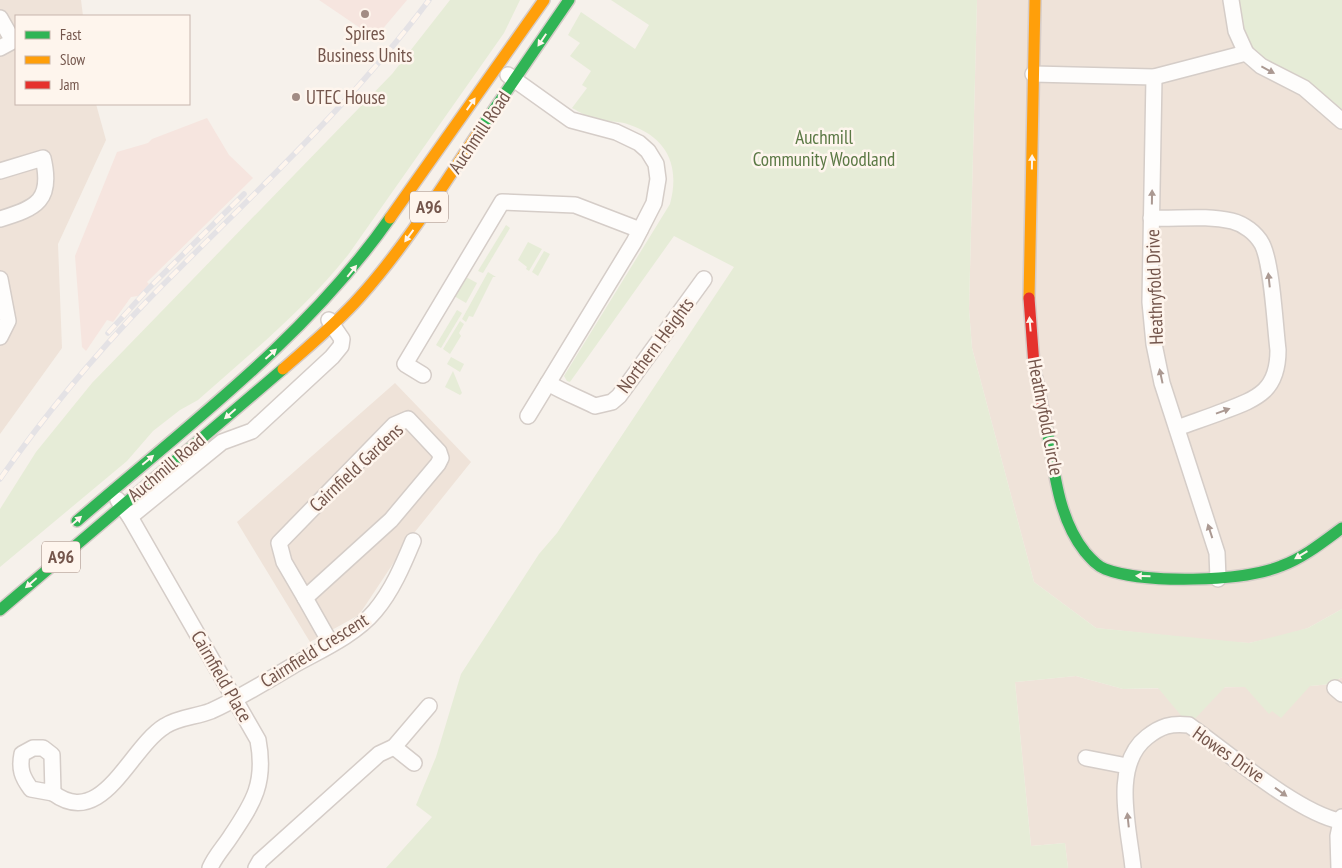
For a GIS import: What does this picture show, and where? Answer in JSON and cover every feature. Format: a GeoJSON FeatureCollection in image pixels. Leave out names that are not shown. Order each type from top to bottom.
{"type":"FeatureCollection","features":[{"type":"Feature","properties":{"kind":"main road","name":"Auchmill Road"},"geometry":{"type":"LineString","coordinates":[[64,532],[266,359],[320,308],[363,257],[544,0]]}},
{"type":"Feature","properties":{"kind":"main road","name":"Auchmill Road"},"geometry":{"type":"LineString","coordinates":[[0,610],[126,511],[333,325],[376,279],[402,245],[569,0]]}},
{"type":"Feature","properties":{"kind":"main road","name":"Heathryfold Circle"},"geometry":{"type":"LineString","coordinates":[[1036,0],[1029,310],[1034,365],[1064,513],[1073,534],[1086,553],[1105,570],[1132,576],[1218,579],[1248,576],[1280,567],[1342,528]]}},
{"type":"Feature","properties":{"kind":"street"},"geometry":{"type":"LineString","coordinates":[[1231,0],[1236,31],[1246,53],[1261,66],[1304,88],[1342,121]]}},
{"type":"Feature","properties":{"kind":"street"},"geometry":{"type":"LineString","coordinates":[[0,18],[13,41],[0,48]]}},
{"type":"Feature","properties":{"kind":"street"},"geometry":{"type":"LineString","coordinates":[[1033,74],[1154,77],[1246,53]]}},
{"type":"Feature","properties":{"kind":"street","name":"Auchmill Road"},"geometry":{"type":"LineString","coordinates":[[497,66],[571,120],[628,137],[648,151],[656,164],[658,191],[640,230],[528,416]]}},
{"type":"Feature","properties":{"kind":"street","name":"Heathryfold Drive"},"geometry":{"type":"LineString","coordinates":[[1154,77],[1150,302],[1154,344],[1162,382],[1217,553],[1218,579]]}},
{"type":"Feature","properties":{"kind":"street"},"geometry":{"type":"LineString","coordinates":[[0,171],[42,158],[47,182],[42,197],[34,206],[0,219]]}},
{"type":"Feature","properties":{"kind":"street"},"geometry":{"type":"LineString","coordinates":[[423,375],[405,364],[502,202],[575,205],[640,230]]}},
{"type":"Feature","properties":{"kind":"street"},"geometry":{"type":"LineString","coordinates":[[1151,218],[1215,219],[1234,222],[1252,231],[1262,244],[1268,262],[1278,350],[1278,365],[1273,380],[1264,392],[1253,401],[1177,428]]}},
{"type":"Feature","properties":{"kind":"street"},"geometry":{"type":"LineString","coordinates":[[0,279],[8,321],[0,337]]}},
{"type":"Feature","properties":{"kind":"street","name":"Northern Heights"},"geometry":{"type":"LineString","coordinates":[[548,383],[567,394],[595,406],[612,402],[619,396],[704,279]]}},
{"type":"Feature","properties":{"kind":"street","name":"Auchmill Road"},"geometry":{"type":"LineString","coordinates":[[126,511],[222,442],[252,431],[332,357],[341,346],[342,339],[320,308]]}},
{"type":"Feature","properties":{"kind":"street","name":"Cairnfield Gardens"},"geometry":{"type":"LineString","coordinates":[[305,598],[390,520],[438,464],[441,458],[439,452],[408,419],[394,425],[279,543],[284,562],[331,644]]}},
{"type":"Feature","properties":{"kind":"street","name":"Cairnfield Place"},"geometry":{"type":"LineString","coordinates":[[110,491],[126,511],[258,740],[262,763],[260,783],[254,800],[213,860],[210,868]]}},
{"type":"Feature","properties":{"kind":"street","name":"Cairnfield Crescent"},"geometry":{"type":"LineString","coordinates":[[53,793],[72,803],[84,802],[101,796],[154,733],[168,724],[199,716],[236,699],[331,644],[364,622],[376,610],[387,593],[413,541]]}},
{"type":"Feature","properties":{"kind":"street"},"geometry":{"type":"LineString","coordinates":[[256,868],[260,862],[379,754],[394,747],[429,706]]}},
{"type":"Feature","properties":{"kind":"street","name":"Howes Drive"},"geometry":{"type":"LineString","coordinates":[[1133,868],[1124,791],[1127,766],[1132,753],[1142,740],[1157,729],[1173,723],[1189,725],[1288,797],[1318,815],[1341,819]]}},
{"type":"Feature","properties":{"kind":"street"},"geometry":{"type":"LineString","coordinates":[[394,747],[414,763]]}},
{"type":"Feature","properties":{"kind":"street"},"geometry":{"type":"LineString","coordinates":[[1086,758],[1127,766]]}},
{"type":"Feature","properties":{"kind":"street"},"geometry":{"type":"LineString","coordinates":[[1339,868],[1338,836],[1341,819]]}},
{"type":"Feature","properties":{"kind":"shaded area"},"geometry":{"type":"Polygon","coordinates":[[[0,0],[81,0],[83,15],[15,15],[15,105],[96,105],[106,140],[58,244],[62,348],[0,434],[0,0]]]}},
{"type":"Feature","properties":{"kind":"shaded area"},"geometry":{"type":"Polygon","coordinates":[[[319,0],[407,0],[375,38],[319,0]]]}},
{"type":"Feature","properties":{"kind":"shaded area"},"geometry":{"type":"Polygon","coordinates":[[[977,0],[1231,0],[1236,31],[1342,121],[1342,609],[1308,628],[1282,636],[1249,643],[1217,641],[1096,628],[1034,582],[972,348],[969,309],[977,0]]]}},
{"type":"Feature","properties":{"kind":"shaded area"},"geometry":{"type":"Polygon","coordinates":[[[207,118],[229,155],[253,178],[147,282],[149,284],[138,296],[131,297],[113,322],[107,320],[86,351],[82,347],[75,256],[117,152],[148,143],[152,139],[207,118]]]}},
{"type":"Feature","properties":{"kind":"shaded area"},"geometry":{"type":"Polygon","coordinates":[[[395,383],[471,462],[410,538],[359,615],[310,642],[237,522],[395,383]]]}},
{"type":"Feature","properties":{"kind":"shaded area"},"geometry":{"type":"Polygon","coordinates":[[[1076,676],[1123,689],[1310,686],[1331,684],[1342,677],[1342,868],[1068,868],[1065,843],[1031,846],[1015,682],[1076,676]]]}},
{"type":"Feature","properties":{"kind":"green space"},"geometry":{"type":"Polygon","coordinates":[[[450,0],[520,0],[504,33],[348,255],[295,313],[257,348],[198,400],[180,410],[153,431],[127,461],[0,567],[0,509],[36,452],[92,383],[392,74],[450,0]]]}},
{"type":"Feature","properties":{"kind":"green space","name":"Auchmill Community Woodland"},"geometry":{"type":"Polygon","coordinates":[[[611,0],[977,0],[969,309],[972,348],[1034,582],[1096,628],[1249,643],[1308,628],[1342,609],[1342,677],[1331,684],[1310,686],[1281,718],[1272,711],[1269,714],[1245,687],[1225,687],[1189,725],[1158,688],[1123,689],[1076,676],[1015,682],[1031,846],[1065,843],[1068,868],[386,868],[432,817],[416,805],[436,757],[461,674],[539,554],[557,533],[734,267],[674,236],[570,382],[567,381],[564,376],[670,204],[673,191],[672,166],[662,146],[654,138],[627,124],[596,119],[572,108],[587,88],[582,85],[591,71],[570,56],[580,43],[568,35],[581,12],[635,49],[649,25],[611,0]]]}},
{"type":"Feature","properties":{"kind":"green space"},"geometry":{"type":"Polygon","coordinates":[[[1238,0],[1342,0],[1342,109],[1313,85],[1263,60],[1252,49],[1244,32],[1238,0]]]}},
{"type":"Feature","properties":{"kind":"green space"},"geometry":{"type":"Polygon","coordinates":[[[506,225],[510,228],[483,273],[478,271],[506,225]]]}},
{"type":"Feature","properties":{"kind":"green space"},"geometry":{"type":"Polygon","coordinates":[[[528,242],[542,249],[529,271],[518,260],[528,242]]]}},
{"type":"Feature","properties":{"kind":"green space"},"geometry":{"type":"Polygon","coordinates":[[[544,251],[550,254],[538,276],[532,272],[544,251]]]}},
{"type":"Feature","properties":{"kind":"green space"},"geometry":{"type":"Polygon","coordinates":[[[488,272],[496,277],[493,277],[473,317],[469,316],[466,322],[462,319],[488,272]]]}},
{"type":"Feature","properties":{"kind":"green space"},"geometry":{"type":"Polygon","coordinates":[[[466,277],[477,283],[466,303],[454,296],[466,277]]]}},
{"type":"Feature","properties":{"kind":"green space"},"geometry":{"type":"Polygon","coordinates":[[[457,310],[462,313],[441,348],[436,345],[457,310]]]}},
{"type":"Feature","properties":{"kind":"green space"},"geometry":{"type":"Polygon","coordinates":[[[460,321],[464,324],[459,333],[461,336],[450,354],[443,349],[460,321]]]}},
{"type":"Feature","properties":{"kind":"green space"},"geometry":{"type":"Polygon","coordinates":[[[451,357],[464,364],[460,372],[447,364],[451,357]]]}},
{"type":"Feature","properties":{"kind":"green space"},"geometry":{"type":"Polygon","coordinates":[[[453,371],[462,393],[460,395],[445,387],[453,371]]]}},
{"type":"Feature","properties":{"kind":"railway"},"geometry":{"type":"LineString","coordinates":[[0,479],[52,409],[108,343],[147,301],[329,118],[364,80],[429,0]]}},
{"type":"Feature","properties":{"kind":"railway"},"geometry":{"type":"LineString","coordinates":[[108,333],[148,289],[244,194]]}},
{"type":"Feature","properties":{"kind":"traffic: fast"},"geometry":{"type":"LineString","coordinates":[[480,130],[569,0]]}},
{"type":"Feature","properties":{"kind":"traffic: fast"},"geometry":{"type":"LineString","coordinates":[[77,521],[202,415],[283,342],[357,262],[390,218]]}},
{"type":"Feature","properties":{"kind":"traffic: fast"},"geometry":{"type":"LineString","coordinates":[[0,610],[283,369]]}},
{"type":"Feature","properties":{"kind":"traffic: fast"},"geometry":{"type":"LineString","coordinates":[[1045,419],[1062,506],[1068,522],[1075,538],[1085,552],[1092,560],[1105,569],[1122,574],[1168,579],[1219,578],[1243,575],[1289,563],[1313,549],[1342,528]]}},
{"type":"Feature","properties":{"kind":"traffic: slow"},"geometry":{"type":"LineString","coordinates":[[390,218],[544,0]]}},
{"type":"Feature","properties":{"kind":"traffic: slow"},"geometry":{"type":"LineString","coordinates":[[1029,298],[1035,0]]}},
{"type":"Feature","properties":{"kind":"traffic: slow"},"geometry":{"type":"LineString","coordinates":[[283,369],[341,317],[376,278],[422,216],[480,130]]}},
{"type":"Feature","properties":{"kind":"traffic: jam"},"geometry":{"type":"LineString","coordinates":[[1029,298],[1034,365],[1045,419]]}},
{"type":"Feature","properties":{"kind":"place","name":"Spires Business Units"},"geometry":{"type":"Point","coordinates":[365,14]}},
{"type":"Feature","properties":{"kind":"place","name":"UTEC House"},"geometry":{"type":"Point","coordinates":[296,97]}}]}
